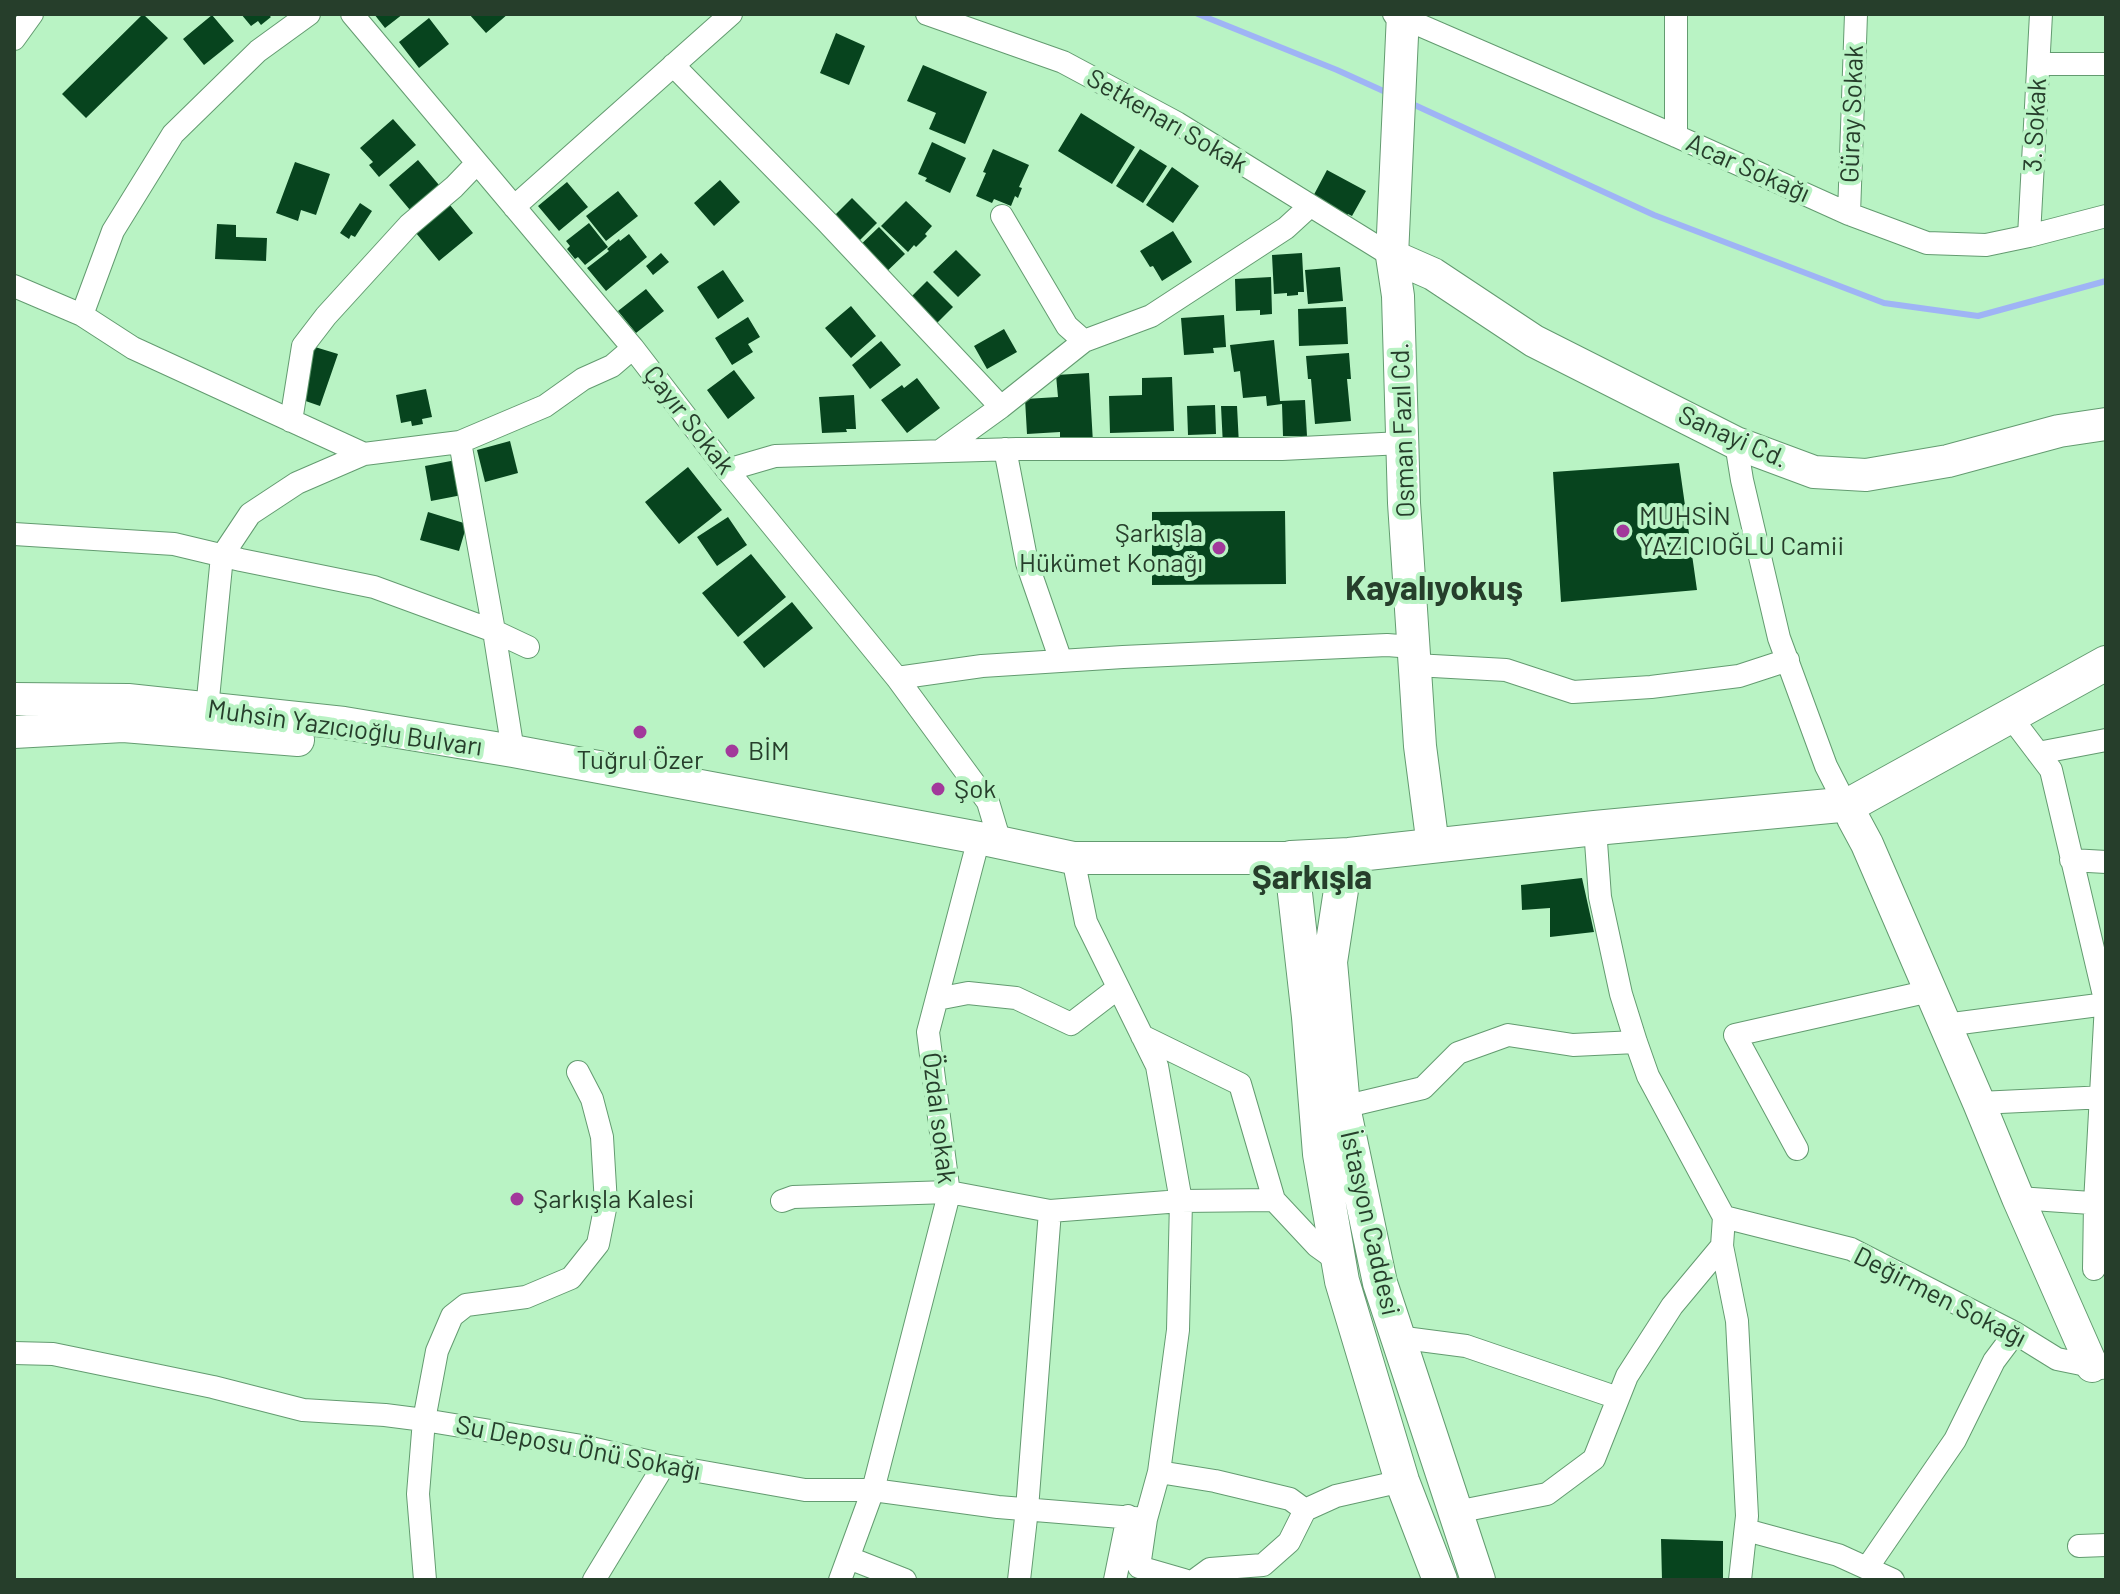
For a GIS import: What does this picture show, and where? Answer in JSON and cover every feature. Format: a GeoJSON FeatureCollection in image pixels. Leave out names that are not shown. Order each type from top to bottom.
{"type":"FeatureCollection","features":[{"type":"Feature","properties":{"kind":"main road"},"geometry":{"type":"LineString","coordinates":[[1291,858],[1349,855],[1595,828],[1849,811],[1851,804],[2106,663]]}},
{"type":"Feature","properties":{"kind":"main road","name":"İstasyon Caddesi"},"geometry":{"type":"LineString","coordinates":[[1349,855],[1330,962],[1343,1107],[1380,1283],[1478,1580]]}},
{"type":"Feature","properties":{"kind":"main road","name":"İstasyon Caddesi"},"geometry":{"type":"LineString","coordinates":[[1291,858],[1309,1017],[1320,1154],[1342,1281],[1402,1481],[1440,1580]]}},
{"type":"Feature","properties":{"kind":"street"},"geometry":{"type":"LineString","coordinates":[[14,39],[32,14]]}},
{"type":"Feature","properties":{"kind":"street"},"geometry":{"type":"LineString","coordinates":[[82,315],[113,231],[173,134],[258,51],[309,14]]}},
{"type":"Feature","properties":{"kind":"street","name":"Çayır Sokak"},"geometry":{"type":"LineString","coordinates":[[352,14],[633,348],[727,470],[897,678],[988,802],[990,840]]}},
{"type":"Feature","properties":{"kind":"street"},"geometry":{"type":"LineString","coordinates":[[514,207],[731,14]]}},
{"type":"Feature","properties":{"kind":"street","name":"Setkenarı Sokak"},"geometry":{"type":"LineString","coordinates":[[927,14],[1063,62],[1177,123],[1392,256]]}},
{"type":"Feature","properties":{"kind":"street"},"geometry":{"type":"LineString","coordinates":[[1676,14],[1676,136]]}},
{"type":"Feature","properties":{"kind":"street","name":"Güray Sokak"},"geometry":{"type":"LineString","coordinates":[[1849,214],[1856,14]]}},
{"type":"Feature","properties":{"kind":"street","name":"3. Sokak"},"geometry":{"type":"LineString","coordinates":[[2029,236],[2041,14]]}},
{"type":"Feature","properties":{"kind":"street","name":"Acar Sokağı"},"geometry":{"type":"LineString","coordinates":[[1400,20],[1676,136],[1849,214],[1927,243],[1986,245],[2106,216]]}},
{"type":"Feature","properties":{"kind":"street","name":"Osman Fazıl Cd."},"geometry":{"type":"LineString","coordinates":[[1400,20],[1392,256],[1398,296],[1404,503],[1420,746],[1433,846]]}},
{"type":"Feature","properties":{"kind":"street"},"geometry":{"type":"LineString","coordinates":[[2039,64],[2106,64]]}},
{"type":"Feature","properties":{"kind":"street"},"geometry":{"type":"LineString","coordinates":[[673,65],[827,222],[1001,407]]}},
{"type":"Feature","properties":{"kind":"street"},"geometry":{"type":"LineString","coordinates":[[291,421],[303,346],[326,316],[409,225],[477,163]]}},
{"type":"Feature","properties":{"kind":"street"},"geometry":{"type":"LineString","coordinates":[[940,451],[1084,341],[1151,316],[1286,228],[1310,206]]}},
{"type":"Feature","properties":{"kind":"street"},"geometry":{"type":"LineString","coordinates":[[1002,216],[1067,326],[1084,341]]}},
{"type":"Feature","properties":{"kind":"street","name":"Sanayi Cd."},"geometry":{"type":"LineString","coordinates":[[1392,256],[1433,274],[1534,341],[1736,443],[1814,472],[1866,475],[1948,461],[2059,431],[2106,424]]}},
{"type":"Feature","properties":{"kind":"street"},"geometry":{"type":"LineString","coordinates":[[14,286],[82,315],[133,348],[364,454]]}},
{"type":"Feature","properties":{"kind":"street"},"geometry":{"type":"LineString","coordinates":[[207,709],[222,556],[250,514],[297,483],[364,454],[460,442],[545,406],[583,379],[612,366],[633,348]]}},
{"type":"Feature","properties":{"kind":"street"},"geometry":{"type":"LineString","coordinates":[[460,442],[513,751],[1073,858],[1291,858]]}},
{"type":"Feature","properties":{"kind":"street"},"geometry":{"type":"LineString","coordinates":[[727,470],[775,456],[1005,449],[1282,449],[1402,443]]}},
{"type":"Feature","properties":{"kind":"street"},"geometry":{"type":"LineString","coordinates":[[1736,443],[1776,624],[1826,766],[1867,844],[2018,1198],[2101,1373]]}},
{"type":"Feature","properties":{"kind":"street"},"geometry":{"type":"LineString","coordinates":[[1005,449],[1027,563],[1061,661]]}},
{"type":"Feature","properties":{"kind":"street"},"geometry":{"type":"LineString","coordinates":[[14,534],[174,544],[374,587],[494,631],[528,647]]}},
{"type":"Feature","properties":{"kind":"street"},"geometry":{"type":"LineString","coordinates":[[897,678],[982,666],[1387,645],[1414,656],[1506,670],[1573,692],[1651,687],[1739,676],[1788,660]]}},
{"type":"Feature","properties":{"kind":"street","name":"Muhsin Yazıcıoğlu Bulvarı"},"geometry":{"type":"LineString","coordinates":[[14,699],[128,700],[344,723],[513,751]]}},
{"type":"Feature","properties":{"kind":"street"},"geometry":{"type":"LineString","coordinates":[[2010,716],[2051,770],[2106,1004],[2101,1203],[2094,1269]]}},
{"type":"Feature","properties":{"kind":"street","name":"Muhsin Yazıcıoğlu Bulvarı"},"geometry":{"type":"LineString","coordinates":[[14,732],[123,726],[371,746],[513,751]]}},
{"type":"Feature","properties":{"kind":"street"},"geometry":{"type":"LineString","coordinates":[[2038,753],[2106,740]]}},
{"type":"Feature","properties":{"kind":"street"},"geometry":{"type":"LineString","coordinates":[[1595,828],[1600,897],[1621,994],[1636,1042],[1648,1076],[1724,1217],[1722,1246],[1737,1321],[1747,1516],[1740,1580]]}},
{"type":"Feature","properties":{"kind":"street","name":"Özdal sokak"},"geometry":{"type":"LineString","coordinates":[[840,1580],[873,1490],[949,1192],[928,1032],[990,840]]}},
{"type":"Feature","properties":{"kind":"street"},"geometry":{"type":"LineString","coordinates":[[1073,858],[1086,922],[1157,1066],[1181,1201],[1178,1330],[1159,1472],[1137,1518],[1115,1580]]}},
{"type":"Feature","properties":{"kind":"street"},"geometry":{"type":"LineString","coordinates":[[2071,860],[2106,862]]}},
{"type":"Feature","properties":{"kind":"street"},"geometry":{"type":"LineString","coordinates":[[937,999],[968,993],[1016,998],[1071,1024],[1118,988]]}},
{"type":"Feature","properties":{"kind":"street"},"geometry":{"type":"LineString","coordinates":[[1797,1149],[1735,1035],[1930,991]]}},
{"type":"Feature","properties":{"kind":"street"},"geometry":{"type":"LineString","coordinates":[[1945,1025],[2106,1004]]}},
{"type":"Feature","properties":{"kind":"street"},"geometry":{"type":"LineString","coordinates":[[1343,1107],[1423,1088],[1458,1053],[1508,1035],[1573,1045],[1636,1042]]}},
{"type":"Feature","properties":{"kind":"street"},"geometry":{"type":"LineString","coordinates":[[1142,1036],[1240,1084],[1274,1200],[1317,1246],[1338,1261]]}},
{"type":"Feature","properties":{"kind":"street"},"geometry":{"type":"LineString","coordinates":[[425,1580],[418,1494],[424,1420],[437,1351],[452,1316],[466,1305],[526,1297],[571,1278],[598,1244],[606,1204],[602,1137],[592,1099],[578,1072]]}},
{"type":"Feature","properties":{"kind":"street"},"geometry":{"type":"LineString","coordinates":[[1979,1103],[2103,1097]]}},
{"type":"Feature","properties":{"kind":"street"},"geometry":{"type":"LineString","coordinates":[[782,1201],[793,1197],[949,1192],[1050,1211],[1181,1201],[1274,1200]]}},
{"type":"Feature","properties":{"kind":"street"},"geometry":{"type":"LineString","coordinates":[[2018,1198],[2101,1203]]}},
{"type":"Feature","properties":{"kind":"street"},"geometry":{"type":"LineString","coordinates":[[1019,1580],[1050,1211]]}},
{"type":"Feature","properties":{"kind":"street","name":"Değirmen Sokağı"},"geometry":{"type":"LineString","coordinates":[[1724,1217],[1851,1249],[2015,1333],[2057,1359],[2101,1373]]}},
{"type":"Feature","properties":{"kind":"street"},"geometry":{"type":"LineString","coordinates":[[1456,1512],[1547,1494],[1594,1459],[1627,1376],[1672,1306],[1722,1246]]}},
{"type":"Feature","properties":{"kind":"street"},"geometry":{"type":"LineString","coordinates":[[1867,1568],[1955,1440],[1994,1361],[2015,1333]]}},
{"type":"Feature","properties":{"kind":"street"},"geometry":{"type":"LineString","coordinates":[[1397,1337],[1466,1346],[1618,1398]]}},
{"type":"Feature","properties":{"kind":"street","name":"Su Deposu Önü Sokağı"},"geometry":{"type":"LineString","coordinates":[[14,1353],[53,1354],[213,1387],[303,1410],[424,1420],[582,1446],[664,1465],[805,1490],[873,1490],[1027,1509],[1137,1518]]}},
{"type":"Feature","properties":{"kind":"street"},"geometry":{"type":"LineString","coordinates":[[594,1580],[664,1465]]}},
{"type":"Feature","properties":{"kind":"street"},"geometry":{"type":"LineString","coordinates":[[1159,1472],[1215,1481],[1290,1499],[1305,1510]]}},
{"type":"Feature","properties":{"kind":"street"},"geometry":{"type":"LineString","coordinates":[[1195,1580],[1210,1569],[1263,1565],[1289,1542],[1305,1510],[1336,1496],[1402,1481]]}},
{"type":"Feature","properties":{"kind":"street"},"geometry":{"type":"LineString","coordinates":[[1137,1518],[1139,1567],[1184,1580]]}},
{"type":"Feature","properties":{"kind":"street"},"geometry":{"type":"LineString","coordinates":[[1746,1530],[1838,1555],[1893,1580]]}},
{"type":"Feature","properties":{"kind":"street"},"geometry":{"type":"LineString","coordinates":[[2079,1546],[2106,1545]]}},
{"type":"Feature","properties":{"kind":"street"},"geometry":{"type":"LineString","coordinates":[[849,1558],[905,1580]]}},
{"type":"Feature","properties":{"kind":"building"},"geometry":{"type":"Polygon","coordinates":[[[143,14],[168,38],[86,118],[62,94],[143,14]]]}},
{"type":"Feature","properties":{"kind":"building"},"geometry":{"type":"Polygon","coordinates":[[[241,14],[268,14],[271,17],[261,25],[258,21],[251,26],[241,14]]]}},
{"type":"Feature","properties":{"kind":"building"},"geometry":{"type":"Polygon","coordinates":[[[374,14],[403,14],[385,28],[374,14]]]}},
{"type":"Feature","properties":{"kind":"building"},"geometry":{"type":"Polygon","coordinates":[[[469,14],[508,14],[486,33],[469,14]]]}},
{"type":"Feature","properties":{"kind":"building"},"geometry":{"type":"Polygon","coordinates":[[[212,15],[234,41],[204,65],[183,39],[212,15]]]}},
{"type":"Feature","properties":{"kind":"building"},"geometry":{"type":"Polygon","coordinates":[[[429,18],[449,44],[419,68],[399,42],[429,18]]]}},
{"type":"Feature","properties":{"kind":"building"},"geometry":{"type":"Polygon","coordinates":[[[836,33],[865,46],[849,85],[820,73],[836,33]]]}},
{"type":"Feature","properties":{"kind":"building"},"geometry":{"type":"Polygon","coordinates":[[[923,65],[987,92],[965,144],[929,129],[936,113],[907,101],[923,65]]]}},
{"type":"Feature","properties":{"kind":"building"},"geometry":{"type":"Polygon","coordinates":[[[1081,113],[1135,147],[1112,184],[1058,151],[1081,113]]]}},
{"type":"Feature","properties":{"kind":"building"},"geometry":{"type":"Polygon","coordinates":[[[393,119],[416,145],[379,177],[369,165],[373,162],[360,148],[393,119]]]}},
{"type":"Feature","properties":{"kind":"building"},"geometry":{"type":"Polygon","coordinates":[[[932,142],[966,158],[950,193],[925,181],[927,178],[918,174],[932,142]]]}},
{"type":"Feature","properties":{"kind":"building"},"geometry":{"type":"Polygon","coordinates":[[[993,149],[1029,165],[1019,187],[1022,188],[1018,198],[1015,196],[1011,206],[976,196],[993,149]]]}},
{"type":"Feature","properties":{"kind":"building"},"geometry":{"type":"Polygon","coordinates":[[[1140,149],[1167,166],[1143,203],[1116,186],[1140,149]]]}},
{"type":"Feature","properties":{"kind":"building"},"geometry":{"type":"Polygon","coordinates":[[[418,160],[439,185],[410,210],[389,185],[418,160]]]}},
{"type":"Feature","properties":{"kind":"building"},"geometry":{"type":"Polygon","coordinates":[[[295,162],[330,174],[316,215],[301,210],[298,221],[276,213],[295,162]]]}},
{"type":"Feature","properties":{"kind":"building"},"geometry":{"type":"Polygon","coordinates":[[[1172,167],[1199,186],[1173,223],[1146,205],[1172,167]]]}},
{"type":"Feature","properties":{"kind":"building"},"geometry":{"type":"Polygon","coordinates":[[[1327,170],[1366,191],[1352,216],[1348,214],[1345,220],[1309,204],[1327,170]]]}},
{"type":"Feature","properties":{"kind":"building"},"geometry":{"type":"Polygon","coordinates":[[[720,180],[740,202],[714,226],[694,203],[720,180]]]}},
{"type":"Feature","properties":{"kind":"building"},"geometry":{"type":"Polygon","coordinates":[[[567,182],[588,207],[559,231],[538,206],[567,182]]]}},
{"type":"Feature","properties":{"kind":"building"},"geometry":{"type":"Polygon","coordinates":[[[618,191],[638,216],[606,241],[586,216],[618,191]]]}},
{"type":"Feature","properties":{"kind":"building"},"geometry":{"type":"Polygon","coordinates":[[[852,198],[877,223],[853,247],[828,222],[852,198]]]}},
{"type":"Feature","properties":{"kind":"building"},"geometry":{"type":"Polygon","coordinates":[[[906,201],[932,226],[925,234],[927,236],[908,252],[881,226],[906,201]]]}},
{"type":"Feature","properties":{"kind":"building"},"geometry":{"type":"Polygon","coordinates":[[[360,203],[372,211],[355,237],[351,235],[349,239],[340,233],[360,203]]]}},
{"type":"Feature","properties":{"kind":"building"},"geometry":{"type":"Polygon","coordinates":[[[450,205],[473,233],[439,261],[416,233],[450,205]]]}},
{"type":"Feature","properties":{"kind":"building"},"geometry":{"type":"Polygon","coordinates":[[[589,223],[608,247],[585,265],[567,249],[570,246],[566,241],[589,223]]]}},
{"type":"Feature","properties":{"kind":"building"},"geometry":{"type":"Polygon","coordinates":[[[217,224],[236,225],[236,237],[267,238],[266,261],[215,259],[217,224]]]}},
{"type":"Feature","properties":{"kind":"building"},"geometry":{"type":"Polygon","coordinates":[[[879,227],[905,254],[881,277],[855,250],[879,227]]]}},
{"type":"Feature","properties":{"kind":"building"},"geometry":{"type":"Polygon","coordinates":[[[1173,231],[1192,262],[1162,281],[1140,251],[1173,231]]]}},
{"type":"Feature","properties":{"kind":"building"},"geometry":{"type":"Polygon","coordinates":[[[629,234],[647,257],[606,291],[587,268],[619,239],[629,234]]]}},
{"type":"Feature","properties":{"kind":"building"},"geometry":{"type":"Polygon","coordinates":[[[956,250],[981,275],[958,297],[933,272],[956,250]]]}},
{"type":"Feature","properties":{"kind":"building"},"geometry":{"type":"Polygon","coordinates":[[[661,253],[669,262],[653,275],[646,266],[661,253]]]}},
{"type":"Feature","properties":{"kind":"building"},"geometry":{"type":"Polygon","coordinates":[[[1302,253],[1304,292],[1287,296],[1287,293],[1274,294],[1272,255],[1302,253]]]}},
{"type":"Feature","properties":{"kind":"building"},"geometry":{"type":"Polygon","coordinates":[[[1340,267],[1343,301],[1308,304],[1305,270],[1340,267]]]}},
{"type":"Feature","properties":{"kind":"building"},"geometry":{"type":"Polygon","coordinates":[[[723,270],[744,301],[718,319],[697,287],[723,270]]]}},
{"type":"Feature","properties":{"kind":"building"},"geometry":{"type":"Polygon","coordinates":[[[1271,277],[1272,314],[1260,315],[1260,310],[1236,311],[1235,279],[1271,277]]]}},
{"type":"Feature","properties":{"kind":"building"},"geometry":{"type":"Polygon","coordinates":[[[927,281],[953,307],[931,329],[905,303],[927,281]]]}},
{"type":"Feature","properties":{"kind":"building"},"geometry":{"type":"Polygon","coordinates":[[[646,289],[664,311],[636,333],[618,311],[646,289]]]}},
{"type":"Feature","properties":{"kind":"building"},"geometry":{"type":"Polygon","coordinates":[[[851,306],[876,336],[851,358],[825,328],[851,306]]]}},
{"type":"Feature","properties":{"kind":"building"},"geometry":{"type":"Polygon","coordinates":[[[1346,307],[1348,344],[1299,346],[1298,309],[1346,307]]]}},
{"type":"Feature","properties":{"kind":"building"},"geometry":{"type":"Polygon","coordinates":[[[1224,315],[1226,347],[1213,348],[1214,353],[1184,355],[1181,318],[1224,315]]]}},
{"type":"Feature","properties":{"kind":"building"},"geometry":{"type":"Polygon","coordinates":[[[748,317],[760,337],[748,344],[753,352],[732,365],[715,338],[748,317]]]}},
{"type":"Feature","properties":{"kind":"building"},"geometry":{"type":"Polygon","coordinates":[[[1004,329],[1017,352],[987,369],[974,346],[1004,329]]]}},
{"type":"Feature","properties":{"kind":"building"},"geometry":{"type":"Polygon","coordinates":[[[1274,340],[1280,401],[1305,400],[1307,436],[1283,436],[1282,404],[1267,406],[1266,396],[1243,398],[1240,371],[1234,372],[1230,345],[1274,340]]]}},
{"type":"Feature","properties":{"kind":"building"},"geometry":{"type":"Polygon","coordinates":[[[881,341],[901,365],[870,389],[852,365],[881,341]]]}},
{"type":"Feature","properties":{"kind":"building"},"geometry":{"type":"Polygon","coordinates":[[[315,347],[338,354],[320,406],[297,398],[315,347]]]}},
{"type":"Feature","properties":{"kind":"building"},"geometry":{"type":"Polygon","coordinates":[[[1349,353],[1351,379],[1347,379],[1351,421],[1315,424],[1306,356],[1349,353]]]}},
{"type":"Feature","properties":{"kind":"building"},"geometry":{"type":"Polygon","coordinates":[[[734,370],[755,398],[728,419],[707,390],[734,370]]]}},
{"type":"Feature","properties":{"kind":"building"},"geometry":{"type":"Polygon","coordinates":[[[1089,373],[1093,443],[1060,445],[1060,432],[1027,434],[1025,399],[1058,397],[1056,375],[1089,373]]]}},
{"type":"Feature","properties":{"kind":"building"},"geometry":{"type":"Polygon","coordinates":[[[1172,377],[1174,431],[1110,433],[1109,396],[1142,395],[1142,378],[1172,377]]]}},
{"type":"Feature","properties":{"kind":"building"},"geometry":{"type":"Polygon","coordinates":[[[917,378],[940,408],[907,433],[881,400],[917,378]]]}},
{"type":"Feature","properties":{"kind":"building"},"geometry":{"type":"Polygon","coordinates":[[[426,389],[432,417],[422,419],[423,424],[412,426],[411,421],[401,423],[396,395],[426,389]]]}},
{"type":"Feature","properties":{"kind":"building"},"geometry":{"type":"Polygon","coordinates":[[[854,395],[856,429],[822,433],[819,397],[854,395]]]}},
{"type":"Feature","properties":{"kind":"building"},"geometry":{"type":"Polygon","coordinates":[[[1215,405],[1216,434],[1188,435],[1187,406],[1215,405]]]}},
{"type":"Feature","properties":{"kind":"building"},"geometry":{"type":"Polygon","coordinates":[[[1221,406],[1237,406],[1239,445],[1223,446],[1221,406]]]}},
{"type":"Feature","properties":{"kind":"building"},"geometry":{"type":"Polygon","coordinates":[[[510,441],[518,473],[485,482],[477,450],[510,441]]]}},
{"type":"Feature","properties":{"kind":"building"},"geometry":{"type":"Polygon","coordinates":[[[456,460],[462,495],[431,501],[425,466],[456,460]]]}},
{"type":"Feature","properties":{"kind":"building","name":"MUHSİN YAZICIOĞLU Camii"},"geometry":{"type":"Polygon","coordinates":[[[1679,463],[1697,590],[1561,602],[1553,472],[1679,463]]]}},
{"type":"Feature","properties":{"kind":"building"},"geometry":{"type":"Polygon","coordinates":[[[688,467],[722,510],[679,544],[645,502],[688,467]]]}},
{"type":"Feature","properties":{"kind":"building","name":"Şarkışla Hükümet Konağı"},"geometry":{"type":"Polygon","coordinates":[[[1285,511],[1286,584],[1152,585],[1152,512],[1285,511]]]}},
{"type":"Feature","properties":{"kind":"building"},"geometry":{"type":"Polygon","coordinates":[[[428,512],[467,524],[459,551],[420,540],[428,512]]]}},
{"type":"Feature","properties":{"kind":"building"},"geometry":{"type":"Polygon","coordinates":[[[728,517],[747,545],[717,566],[697,537],[728,517]]]}},
{"type":"Feature","properties":{"kind":"building"},"geometry":{"type":"Polygon","coordinates":[[[751,554],[786,597],[738,637],[702,593],[751,554]]]}},
{"type":"Feature","properties":{"kind":"building"},"geometry":{"type":"Polygon","coordinates":[[[792,602],[813,628],[764,668],[743,642],[792,602]]]}},
{"type":"Feature","properties":{"kind":"building"},"geometry":{"type":"Polygon","coordinates":[[[1582,878],[1594,932],[1550,937],[1550,908],[1522,910],[1521,885],[1582,878]]]}},
{"type":"Feature","properties":{"kind":"building"},"geometry":{"type":"Polygon","coordinates":[[[1661,1539],[1723,1541],[1723,1580],[1662,1580],[1661,1539]]]}},
{"type":"Feature","properties":{"kind":"waterway"},"geometry":{"type":"LineString","coordinates":[[1198,14],[1390,94]]}},
{"type":"Feature","properties":{"kind":"waterway"},"geometry":{"type":"LineString","coordinates":[[1408,102],[1654,215],[1884,303],[1978,316],[2106,281]]}},
{"type":"Feature","properties":{"kind":"place","name":"MUHSİN YAZICIOĞLU Camii"},"geometry":{"type":"Point","coordinates":[1623,531]}},
{"type":"Feature","properties":{"kind":"place","name":"Şarkışla Hükümet Konağı"},"geometry":{"type":"Point","coordinates":[1219,548]}},
{"type":"Feature","properties":{"kind":"place","name":"Tuğrul Özer"},"geometry":{"type":"Point","coordinates":[640,732]}},
{"type":"Feature","properties":{"kind":"place","name":"BİM"},"geometry":{"type":"Point","coordinates":[732,751]}},
{"type":"Feature","properties":{"kind":"place","name":"Şok"},"geometry":{"type":"Point","coordinates":[938,789]}},
{"type":"Feature","properties":{"kind":"place","name":"Şarkışla Kalesi"},"geometry":{"type":"Point","coordinates":[517,1199]}},
{"type":"Feature","properties":{"kind":"district","name":"Kayalıyokuş"},"geometry":{"type":"Point","coordinates":[1434,589]}},
{"type":"Feature","properties":{"kind":"district","name":"Şarkışla"},"geometry":{"type":"Point","coordinates":[1312,878]}}]}
